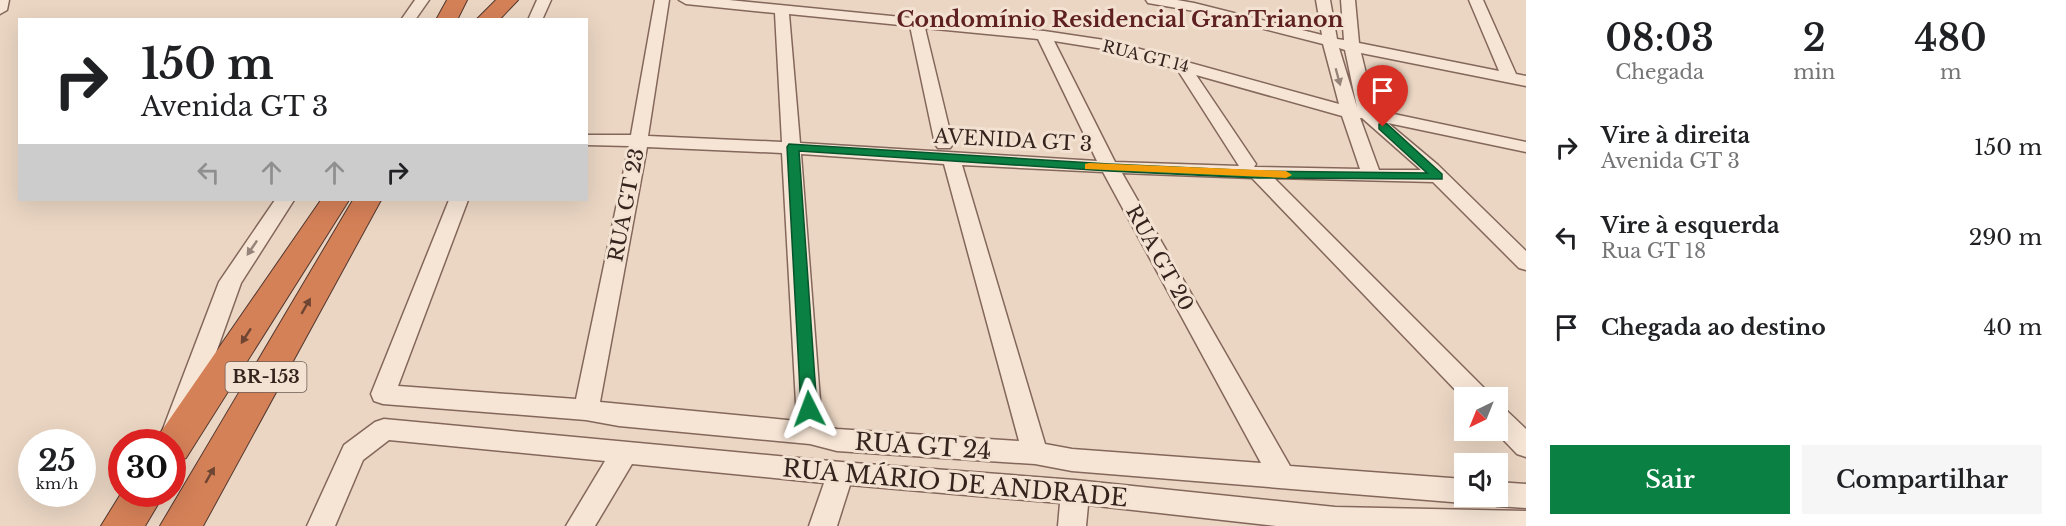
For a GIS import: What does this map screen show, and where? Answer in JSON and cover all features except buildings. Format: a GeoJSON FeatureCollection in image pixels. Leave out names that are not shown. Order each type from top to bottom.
{"type":"FeatureCollection","features":[{"type":"Feature","properties":{"kind":"highway"},"geometry":{"type":"LineString","coordinates":[[447,18],[458,0]]}},
{"type":"Feature","properties":{"kind":"highway"},"geometry":{"type":"LineString","coordinates":[[470,18],[480,0]]}},
{"type":"Feature","properties":{"kind":"highway"},"geometry":{"type":"LineString","coordinates":[[488,18],[508,0]]}},
{"type":"Feature","properties":{"kind":"highway","name":"BR-153"},"geometry":{"type":"LineString","coordinates":[[184,429],[334,201]]}},
{"type":"Feature","properties":{"kind":"highway","name":"BR-153"},"geometry":{"type":"LineString","coordinates":[[181,526],[366,201]]}},
{"type":"Feature","properties":{"kind":"highway"},"geometry":{"type":"LineString","coordinates":[[122,526],[134,507]]}},
{"type":"Feature","properties":{"kind":"street"},"geometry":{"type":"LineString","coordinates":[[0,10],[2,0]]}},
{"type":"Feature","properties":{"kind":"street"},"geometry":{"type":"LineString","coordinates":[[409,18],[422,0]]}},
{"type":"Feature","properties":{"kind":"street"},"geometry":{"type":"LineString","coordinates":[[537,18],[544,0]]}},
{"type":"Feature","properties":{"kind":"street","name":"RUA GT 23"},"geometry":{"type":"LineString","coordinates":[[586,410],[639,136],[662,0]]}},
{"type":"Feature","properties":{"kind":"street","name":"RUA GT 14"},"geometry":{"type":"LineString","coordinates":[[686,0],[1044,35],[1110,46],[1357,112],[1526,147]]}},
{"type":"Feature","properties":{"kind":"street"},"geometry":{"type":"LineString","coordinates":[[1153,0],[1195,4],[1352,47],[1526,81]]}},
{"type":"Feature","properties":{"kind":"street"},"geometry":{"type":"LineString","coordinates":[[1323,0],[1328,41],[1357,112],[1438,177],[1526,263]]}},
{"type":"Feature","properties":{"kind":"street"},"geometry":{"type":"LineString","coordinates":[[1348,0],[1357,112],[1369,167]]}},
{"type":"Feature","properties":{"kind":"street"},"geometry":{"type":"LineString","coordinates":[[1476,0],[1510,78]]}},
{"type":"Feature","properties":{"kind":"street"},"geometry":{"type":"LineString","coordinates":[[782,10],[810,433]]}},
{"type":"Feature","properties":{"kind":"street"},"geometry":{"type":"LineString","coordinates":[[917,23],[955,178],[1035,453]]}},
{"type":"Feature","properties":{"kind":"street","name":"RUA GT 20"},"geometry":{"type":"LineString","coordinates":[[1044,35],[1106,162],[1282,477]]}},
{"type":"Feature","properties":{"kind":"street"},"geometry":{"type":"LineString","coordinates":[[1181,64],[1253,169],[1467,387]]}},
{"type":"Feature","properties":{"kind":"street","name":"AVENIDA GT 3"},"geometry":{"type":"LineString","coordinates":[[588,131],[639,136],[791,142],[1253,169],[1369,167],[1438,177]]}},
{"type":"Feature","properties":{"kind":"street","name":"AVENIDA GT 3"},"geometry":{"type":"LineString","coordinates":[[588,140],[639,136]]}},
{"type":"Feature","properties":{"kind":"street"},"geometry":{"type":"LineString","coordinates":[[176,429],[230,282],[283,201]]}},
{"type":"Feature","properties":{"kind":"street","name":"RUA GT 24"},"geometry":{"type":"LineString","coordinates":[[458,201],[383,394],[586,410],[619,416],[810,433],[837,440],[1035,453],[1072,460],[1454,490]]}},
{"type":"Feature","properties":{"kind":"street"},"geometry":{"type":"LineString","coordinates":[[1508,428],[1526,446]]}},
{"type":"Feature","properties":{"kind":"street","name":"RUA MÁRIO DE ANDRADE"},"geometry":{"type":"LineString","coordinates":[[321,526],[353,453],[384,429],[841,473],[1075,492],[1336,523],[1526,524]]}},
{"type":"Feature","properties":{"kind":"street"},"geometry":{"type":"LineString","coordinates":[[580,526],[625,452]]}},
{"type":"Feature","properties":{"kind":"street"},"geometry":{"type":"LineString","coordinates":[[823,526],[841,473]]}},
{"type":"Feature","properties":{"kind":"street"},"geometry":{"type":"LineString","coordinates":[[1072,526],[1075,492]]}},
{"type":"Feature","properties":{"kind":"street"},"geometry":{"type":"LineString","coordinates":[[1508,495],[1526,496]]}},
{"type":"Feature","properties":{"kind":"slow traffic"},"geometry":{"type":"LineString","coordinates":[[1089,167],[1286,175]]}},
{"type":"Feature","properties":{"kind":"district","name":"Condomínio Residencial GranTrianon"},"geometry":{"type":"Point","coordinates":[1120,19]}},
{"type":"Feature","properties":{"kind":"route"},"geometry":{"type":"LineString","coordinates":[[809,409],[793,147],[1109,168],[1258,174],[1438,177],[1383,127]]}}]}
